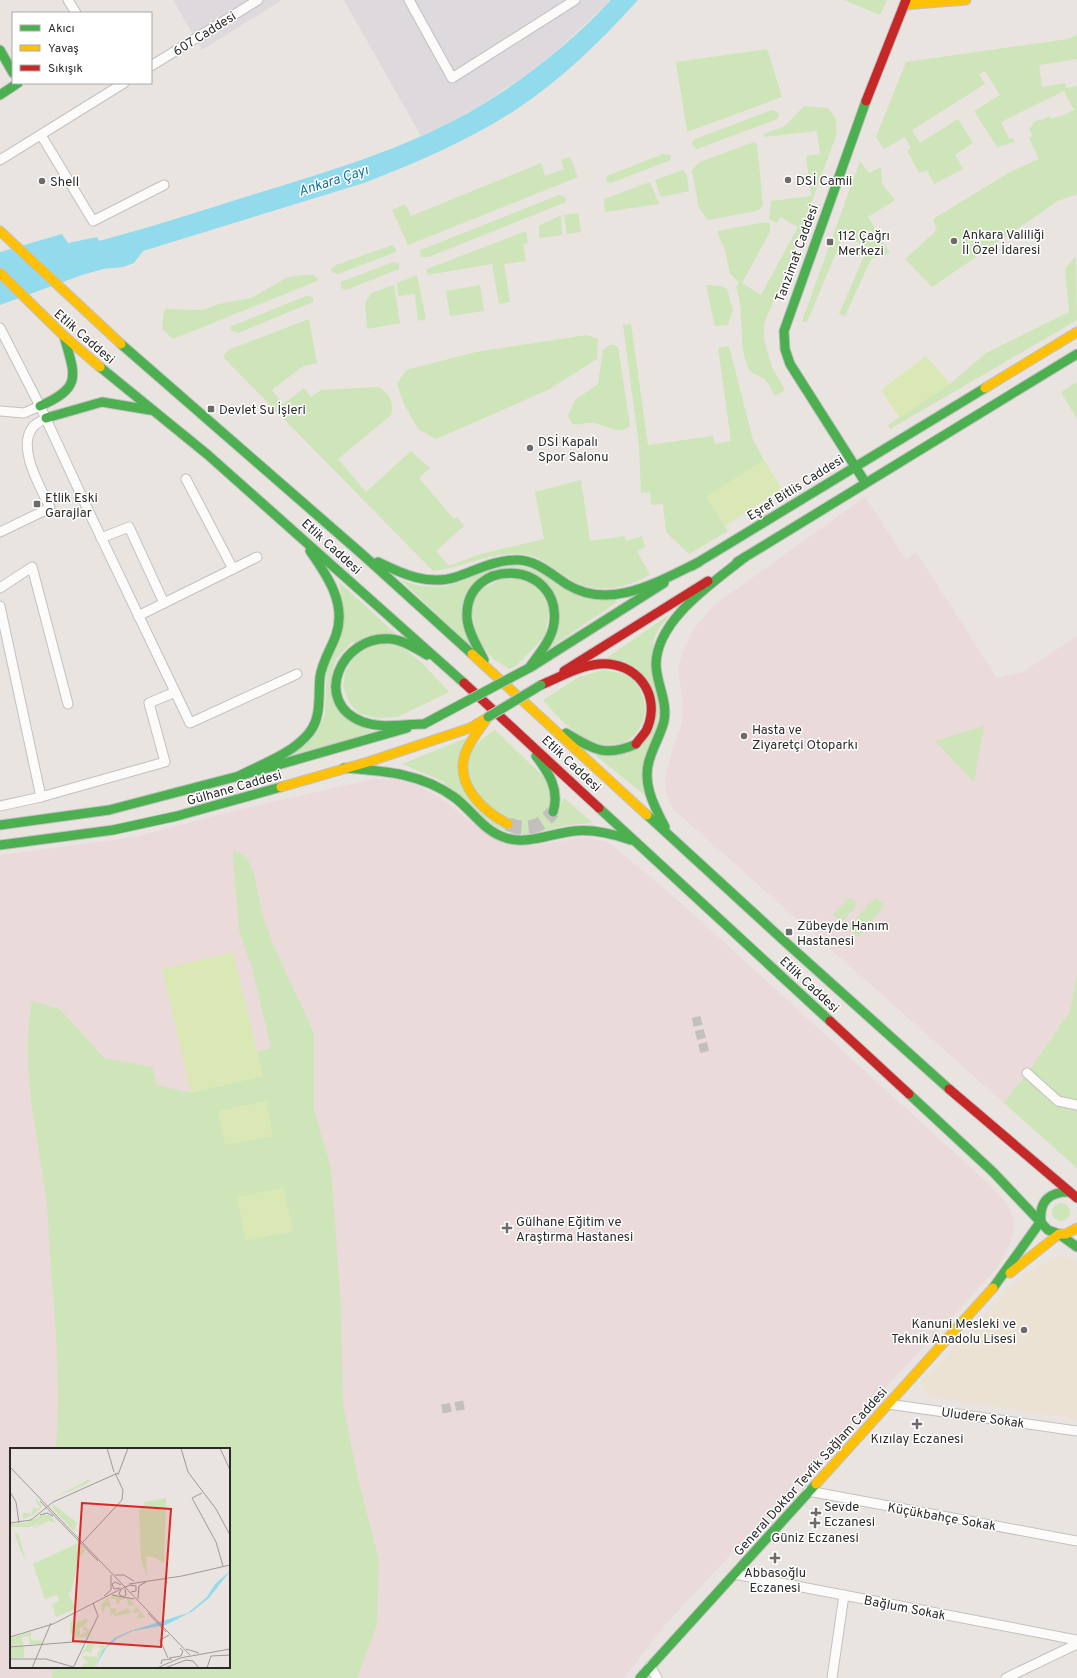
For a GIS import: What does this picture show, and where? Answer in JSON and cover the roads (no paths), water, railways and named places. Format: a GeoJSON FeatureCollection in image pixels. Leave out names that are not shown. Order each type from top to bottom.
{"type":"FeatureCollection","features":[{"type":"Feature","properties":{"kind":"main road"},"geometry":{"type":"LineString","coordinates":[[905,3],[966,0]]}},
{"type":"Feature","properties":{"kind":"main road","name":"Tanzimat Caddesi"},"geometry":{"type":"LineString","coordinates":[[865,482],[788,361],[785,349],[784,329],[857,124],[905,3]]}},
{"type":"Feature","properties":{"kind":"main road"},"geometry":{"type":"LineString","coordinates":[[0,50],[12,71]]}},
{"type":"Feature","properties":{"kind":"main road"},"geometry":{"type":"LineString","coordinates":[[0,95],[16,84]]}},
{"type":"Feature","properties":{"kind":"main road","name":"Etlik Caddesi"},"geometry":{"type":"LineString","coordinates":[[1,232],[72,296],[153,373],[363,555],[487,667],[973,1111],[1077,1198]]}},
{"type":"Feature","properties":{"kind":"main road","name":"Etlik Caddesi"},"geometry":{"type":"LineString","coordinates":[[0,273],[64,336],[151,410],[208,455],[296,531],[514,727],[993,1172],[1048,1230],[1059,1234],[1077,1248]]}},
{"type":"Feature","properties":{"kind":"main road","name":"Eşref Bitlis Caddesi"},"geometry":{"type":"LineString","coordinates":[[529,668],[855,466],[1077,332]]}},
{"type":"Feature","properties":{"kind":"main road"},"geometry":{"type":"LineString","coordinates":[[40,406],[65,395],[72,388],[72,374],[64,336]]}},
{"type":"Feature","properties":{"kind":"main road"},"geometry":{"type":"LineString","coordinates":[[541,685],[745,556],[1077,354]]}},
{"type":"Feature","properties":{"kind":"main road"},"geometry":{"type":"LineString","coordinates":[[46,418],[102,402],[151,410]]}},
{"type":"Feature","properties":{"kind":"main road"},"geometry":{"type":"LineString","coordinates":[[239,776],[284,752],[305,737],[315,724],[320,705],[320,677],[324,660],[337,633],[339,615],[336,597],[328,576],[296,531]]}},
{"type":"Feature","properties":{"kind":"main road"},"geometry":{"type":"LineString","coordinates":[[363,555],[413,578],[428,580],[454,578],[486,564],[505,560],[521,560],[540,566],[574,589],[590,595],[608,596],[636,590],[699,562]]}},
{"type":"Feature","properties":{"kind":"main road"},"geometry":{"type":"LineString","coordinates":[[669,834],[653,799],[647,775],[648,763],[662,727],[665,711],[656,668],[657,650],[663,635],[674,619],[745,556]]}},
{"type":"Feature","properties":{"kind":"main road"},"geometry":{"type":"LineString","coordinates":[[487,667],[470,633],[467,616],[469,600],[476,586],[490,575],[506,572],[521,572],[534,578],[547,590],[553,603],[555,619],[552,630],[529,668]]}},
{"type":"Feature","properties":{"kind":"main road"},"geometry":{"type":"LineString","coordinates":[[424,724],[363,722],[349,714],[340,704],[336,693],[335,682],[341,663],[358,645],[371,639],[390,638],[404,643],[446,666]]}},
{"type":"Feature","properties":{"kind":"main road"},"geometry":{"type":"LineString","coordinates":[[541,685],[594,665],[612,664],[632,672],[641,679],[650,692],[652,705],[650,722],[646,733],[629,747],[619,751],[602,751],[592,748],[542,718]]}},
{"type":"Feature","properties":{"kind":"main road","name":"Gülhane Caddesi"},"geometry":{"type":"LineString","coordinates":[[0,825],[109,810],[239,776],[424,724],[529,668]]}},
{"type":"Feature","properties":{"kind":"main road","name":"Gülhane Caddesi"},"geometry":{"type":"LineString","coordinates":[[0,845],[113,830],[147,823],[275,789],[470,728],[541,685]]}},
{"type":"Feature","properties":{"kind":"main road"},"geometry":{"type":"LineString","coordinates":[[488,717],[473,739],[464,761],[464,775],[470,791],[482,806],[496,818],[508,824]]}},
{"type":"Feature","properties":{"kind":"main road"},"geometry":{"type":"LineString","coordinates":[[514,727],[541,762],[552,781],[557,801],[553,812]]}},
{"type":"Feature","properties":{"kind":"main road"},"geometry":{"type":"LineString","coordinates":[[344,768],[396,772],[426,780],[455,798],[494,833],[506,839],[536,839],[565,832],[593,830],[614,834],[639,843]]}},
{"type":"Feature","properties":{"kind":"main road"},"geometry":{"type":"LineString","coordinates":[[1041,1221],[1041,1207],[1048,1196],[1054,1193],[1068,1192]]}},
{"type":"Feature","properties":{"kind":"main road","name":"General Doktor Tevfik Sağlam Caddesi"},"geometry":{"type":"LineString","coordinates":[[640,1678],[1000,1281],[1041,1221]]}},
{"type":"Feature","properties":{"kind":"main road"},"geometry":{"type":"LineString","coordinates":[[1059,1234],[1066,1234],[1077,1228]]}},
{"type":"Feature","properties":{"kind":"main road","name":"General Doktor Tevfik Sağlam Caddesi"},"geometry":{"type":"LineString","coordinates":[[1000,1281],[1059,1234]]}},
{"type":"Feature","properties":{"kind":"street"},"geometry":{"type":"LineString","coordinates":[[68,0],[75,12]]}},
{"type":"Feature","properties":{"kind":"street","name":"607 Caddesi"},"geometry":{"type":"LineString","coordinates":[[152,65],[258,0]]}},
{"type":"Feature","properties":{"kind":"street"},"geometry":{"type":"LineString","coordinates":[[409,0],[452,78],[575,0]]}},
{"type":"Feature","properties":{"kind":"street"},"geometry":{"type":"LineString","coordinates":[[0,160],[122,84]]}},
{"type":"Feature","properties":{"kind":"street"},"geometry":{"type":"LineString","coordinates":[[41,135],[93,221],[164,185]]}},
{"type":"Feature","properties":{"kind":"street"},"geometry":{"type":"LineString","coordinates":[[0,328],[46,418],[101,538],[190,723],[297,674]]}},
{"type":"Feature","properties":{"kind":"street"},"geometry":{"type":"LineString","coordinates":[[0,411],[24,413],[40,406]]}},
{"type":"Feature","properties":{"kind":"street"},"geometry":{"type":"LineString","coordinates":[[0,532],[50,508],[29,461],[27,441],[33,427],[46,418]]}},
{"type":"Feature","properties":{"kind":"street"},"geometry":{"type":"LineString","coordinates":[[186,479],[233,569]]}},
{"type":"Feature","properties":{"kind":"street"},"geometry":{"type":"LineString","coordinates":[[101,538],[129,527],[164,603]]}},
{"type":"Feature","properties":{"kind":"street"},"geometry":{"type":"LineString","coordinates":[[138,616],[257,557]]}},
{"type":"Feature","properties":{"kind":"street"},"geometry":{"type":"LineString","coordinates":[[0,588],[32,568],[68,704]]}},
{"type":"Feature","properties":{"kind":"street"},"geometry":{"type":"LineString","coordinates":[[0,606],[41,797]]}},
{"type":"Feature","properties":{"kind":"street"},"geometry":{"type":"LineString","coordinates":[[0,806],[41,797],[165,762],[149,703],[175,692]]}},
{"type":"Feature","properties":{"kind":"street"},"geometry":{"type":"LineString","coordinates":[[1027,1073],[1058,1101],[1077,1105]]}},
{"type":"Feature","properties":{"kind":"street","name":"Uludere Sokak"},"geometry":{"type":"LineString","coordinates":[[888,1404],[1042,1424],[1077,1431]]}},
{"type":"Feature","properties":{"kind":"street","name":"Küçükbahçe Sokak"},"geometry":{"type":"LineString","coordinates":[[808,1491],[1077,1541]]}},
{"type":"Feature","properties":{"kind":"street","name":"Bağlum Sokak"},"geometry":{"type":"LineString","coordinates":[[734,1574],[1077,1640]]}},
{"type":"Feature","properties":{"kind":"street"},"geometry":{"type":"LineString","coordinates":[[832,1678],[844,1595]]}},
{"type":"Feature","properties":{"kind":"street"},"geometry":{"type":"LineString","coordinates":[[1006,1678],[1077,1644]]}},
{"type":"Feature","properties":{"kind":"street"},"geometry":{"type":"LineString","coordinates":[[650,1666],[657,1678]]}},
{"type":"Feature","properties":{"kind":"water","name":"Ankara Çayı"},"geometry":{"type":"Polygon","coordinates":[[[611,0],[638,0],[595,45],[548,87],[514,111],[460,142],[403,168],[364,183],[143,251],[134,263],[123,267],[103,269],[82,275],[0,305],[0,252],[62,234],[68,243],[97,237],[99,241],[306,178],[381,153],[453,121],[496,96],[517,82],[557,51],[594,18],[611,0]]]}},
{"type":"Feature","properties":{"kind":"tunnel"},"geometry":{"type":"LineString","coordinates":[[508,824],[521,828],[533,827],[544,821],[553,812]]}},
{"type":"Feature","properties":{"kind":"tunnel"},"geometry":{"type":"LineString","coordinates":[[696,1017],[705,1053]]}},
{"type":"Feature","properties":{"kind":"tunnel"},"geometry":{"type":"LineString","coordinates":[[442,1409],[464,1405]]}},
{"type":"Feature","properties":{"kind":"place","name":"DSİ Camii"},"geometry":{"type":"Point","coordinates":[788,180]}},
{"type":"Feature","properties":{"kind":"place","name":"Shell"},"geometry":{"type":"Point","coordinates":[42,181]}},
{"type":"Feature","properties":{"kind":"place","name":"Ankara Valiliği İl Özel İdaresi"},"geometry":{"type":"Point","coordinates":[954,241]}},
{"type":"Feature","properties":{"kind":"place","name":"112 Çağrı Merkezi"},"geometry":{"type":"Point","coordinates":[830,242]}},
{"type":"Feature","properties":{"kind":"place","name":"Devlet Su İşleri"},"geometry":{"type":"Point","coordinates":[211,409]}},
{"type":"Feature","properties":{"kind":"place","name":"DSİ Kapalı Spor Salonu"},"geometry":{"type":"Point","coordinates":[530,448]}},
{"type":"Feature","properties":{"kind":"place","name":"Etlik Eski Garajlar"},"geometry":{"type":"Point","coordinates":[37,504]}},
{"type":"Feature","properties":{"kind":"place","name":"Hasta ve Ziyaretçi Otoparkı"},"geometry":{"type":"Point","coordinates":[744,736]}},
{"type":"Feature","properties":{"kind":"place","name":"Zübeyde Hanım Hastanesi"},"geometry":{"type":"Point","coordinates":[789,932]}},
{"type":"Feature","properties":{"kind":"place","name":"Gülhane Eğitim ve Araştırma Hastanesi"},"geometry":{"type":"Point","coordinates":[507,1228]}},
{"type":"Feature","properties":{"kind":"place","name":"Kanuni Mesleki ve Teknik Anadolu Lisesi"},"geometry":{"type":"Point","coordinates":[1024,1330]}},
{"type":"Feature","properties":{"kind":"place","name":"Kızılay Eczanesi"},"geometry":{"type":"Point","coordinates":[917,1424]}},
{"type":"Feature","properties":{"kind":"place","name":"Sevde Eczanesi"},"geometry":{"type":"Point","coordinates":[816,1513]}},
{"type":"Feature","properties":{"kind":"place","name":"Güniz Eczanesi"},"geometry":{"type":"Point","coordinates":[815,1523]}},
{"type":"Feature","properties":{"kind":"place","name":"Abbasoğlu Eczanesi"},"geometry":{"type":"Point","coordinates":[775,1558]}}]}
